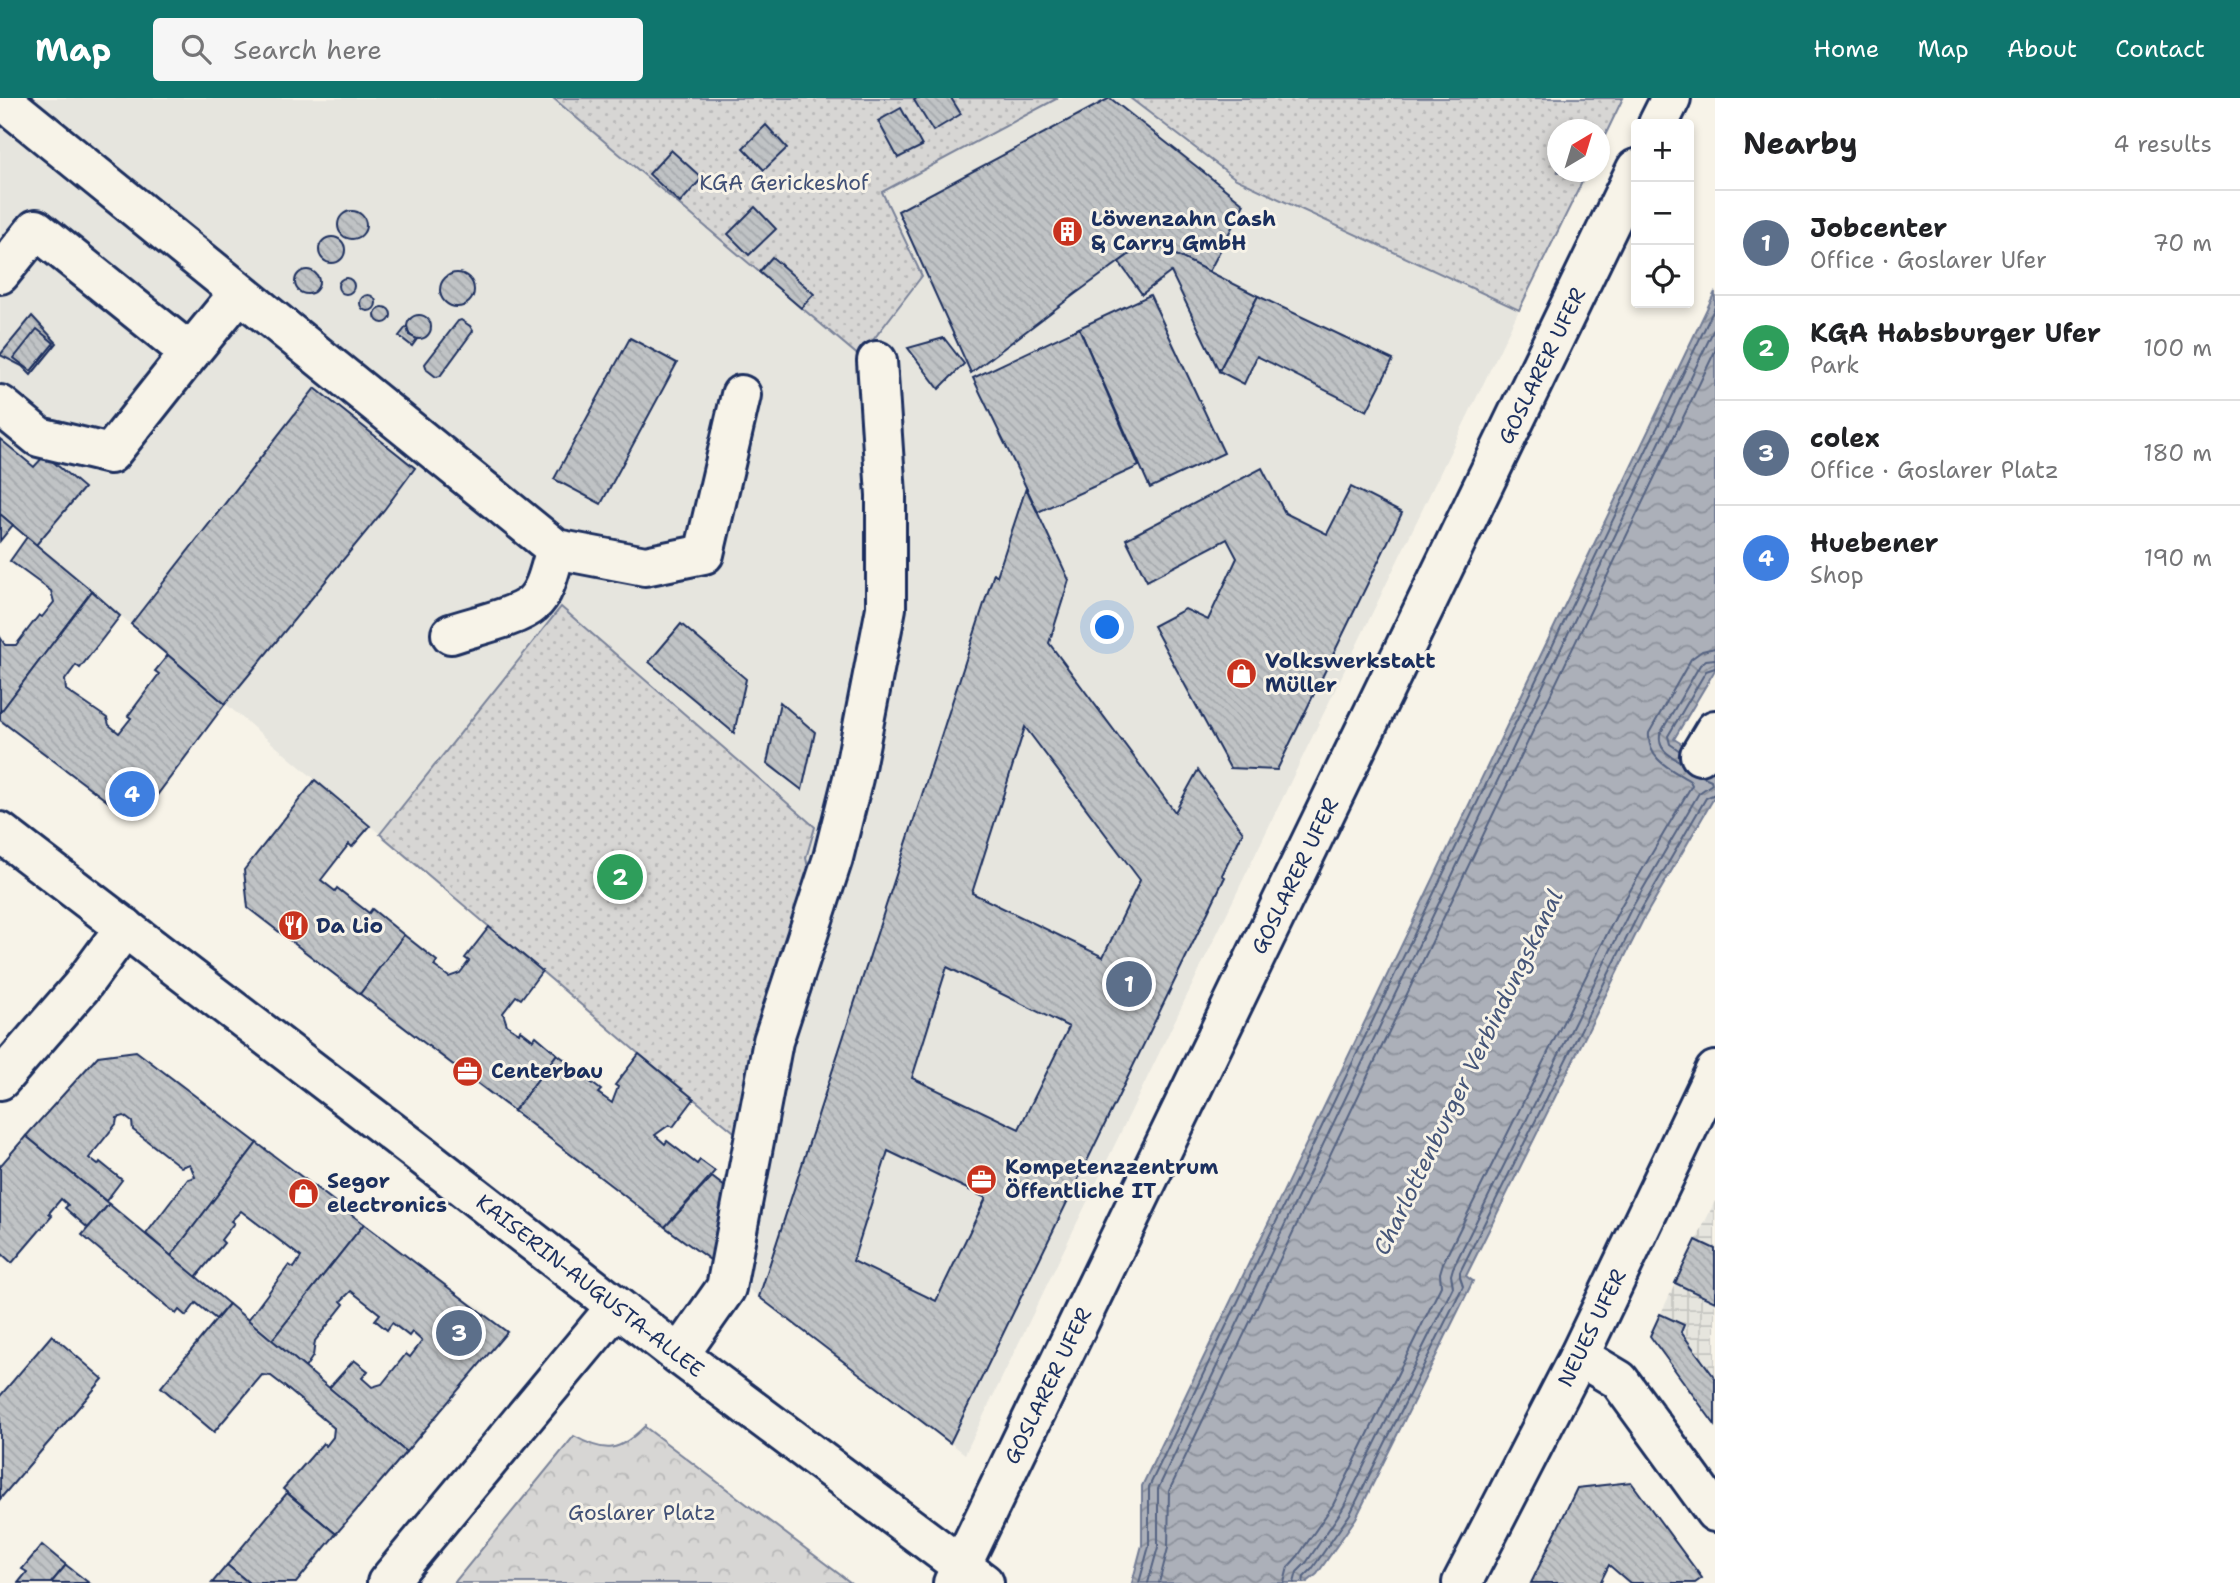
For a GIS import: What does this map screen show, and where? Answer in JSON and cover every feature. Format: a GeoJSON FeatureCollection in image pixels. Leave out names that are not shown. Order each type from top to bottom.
{"type":"FeatureCollection","features":[{"type":"Feature","properties":{"kind":"street"},"geometry":{"type":"LineString","coordinates":[[0,98],[556,549],[645,566],[704,554],[741,395]]}},
{"type":"Feature","properties":{"kind":"street"},"geometry":{"type":"LineString","coordinates":[[1660,119],[1671,98]]}},
{"type":"Feature","properties":{"kind":"street","name":"GOSLARER UFER"},"geometry":{"type":"LineString","coordinates":[[966,1577],[1631,180]]}},
{"type":"Feature","properties":{"kind":"street"},"geometry":{"type":"LineString","coordinates":[[0,274],[36,229],[190,354]]}},
{"type":"Feature","properties":{"kind":"street"},"geometry":{"type":"LineString","coordinates":[[0,405],[39,437],[110,454],[239,293]]}},
{"type":"Feature","properties":{"kind":"street"},"geometry":{"type":"LineString","coordinates":[[679,1355],[726,1288],[773,1041],[833,858],[853,778],[886,608],[886,495],[877,361]]}},
{"type":"Feature","properties":{"kind":"street"},"geometry":{"type":"LineString","coordinates":[[451,634],[510,615],[532,604],[544,586],[556,549]]}},
{"type":"Feature","properties":{"kind":"street","name":"KAISERIN-AUGUSTA-ALLEE"},"geometry":{"type":"LineString","coordinates":[[0,832],[966,1577]]}},
{"type":"Feature","properties":{"kind":"street"},"geometry":{"type":"LineString","coordinates":[[0,1080],[80,988],[125,927]]}},
{"type":"Feature","properties":{"kind":"street","name":"NEUES UFER"},"geometry":{"type":"LineString","coordinates":[[1462,1583],[1579,1356],[1715,1071]]}},
{"type":"Feature","properties":{"kind":"street"},"geometry":{"type":"LineString","coordinates":[[387,1583],[616,1307]]}},
{"type":"Feature","properties":{"kind":"street"},"geometry":{"type":"LineString","coordinates":[[1579,1356],[1619,1380],[1715,1512]]}},
{"type":"Feature","properties":{"kind":"shaded area"},"geometry":{"type":"Polygon","coordinates":[[[0,98],[553,98],[860,357],[922,276],[881,192],[1058,98],[1130,98],[1236,179],[1519,310],[965,1454],[721,1268],[813,891],[806,858],[561,607],[380,834],[0,514],[0,98]]]}},
{"type":"Feature","properties":{"kind":"shaded area"},"geometry":{"type":"Polygon","coordinates":[[[1715,1201],[1715,1425],[1650,1336],[1715,1201]]]}},
{"type":"Feature","properties":{"kind":"green space","name":"KGA Gerickeshof"},"geometry":{"type":"Polygon","coordinates":[[[553,98],[1058,98],[882,192],[922,276],[860,357],[553,98]]]}},
{"type":"Feature","properties":{"kind":"green space"},"geometry":{"type":"Polygon","coordinates":[[[1130,98],[1623,98],[1610,125],[1610,119],[1547,119],[1547,182],[1582,182],[1519,310],[1236,179],[1130,98]]]}},
{"type":"Feature","properties":{"kind":"green space"},"geometry":{"type":"Polygon","coordinates":[[[561,607],[815,827],[806,858],[813,891],[744,1140],[380,834],[561,607]]]}},
{"type":"Feature","properties":{"kind":"green space","name":"Goslarer Platz"},"geometry":{"type":"Polygon","coordinates":[[[645,1426],[851,1583],[454,1583],[574,1436],[595,1446],[612,1448],[636,1435],[645,1426]]]}},
{"type":"Feature","properties":{"kind":"water","name":"Charlottenburger Verbindungskanal"},"geometry":{"type":"Polygon","coordinates":[[[1715,292],[1715,670],[1674,739],[1715,765],[1715,796],[1644,918],[1466,1276],[1473,1281],[1356,1518],[1317,1574],[1306,1583],[1132,1583],[1142,1545],[1142,1486],[1715,292]]]}},
{"type":"Feature","properties":{"kind":"building"},"geometry":{"type":"Polygon","coordinates":[[[951,98],[961,114],[933,131],[914,100],[951,98]]]}},
{"type":"Feature","properties":{"kind":"building","name":"Löwenzahn Cash & Carry GmbH"},"geometry":{"type":"Polygon","coordinates":[[[1110,98],[1244,204],[1209,272],[1148,241],[971,373],[898,211],[1110,98]]]}},
{"type":"Feature","properties":{"kind":"building"},"geometry":{"type":"Polygon","coordinates":[[[901,108],[922,146],[898,158],[878,121],[901,108]]]}},
{"type":"Feature","properties":{"kind":"building"},"geometry":{"type":"Polygon","coordinates":[[[766,125],[787,148],[764,170],[743,148],[766,125]]]}},
{"type":"Feature","properties":{"kind":"building"},"geometry":{"type":"Polygon","coordinates":[[[671,150],[702,178],[680,203],[649,174],[671,150]]]}},
{"type":"Feature","properties":{"kind":"building"},"geometry":{"type":"Polygon","coordinates":[[[755,207],[776,229],[749,255],[728,234],[755,207]]]}},
{"type":"Feature","properties":{"kind":"building"},"geometry":{"type":"Polygon","coordinates":[[[352,211],[362,215],[366,225],[362,235],[352,239],[342,235],[338,225],[342,215],[352,211]]]}},
{"type":"Feature","properties":{"kind":"building"},"geometry":{"type":"Polygon","coordinates":[[[332,237],[341,241],[345,250],[341,259],[332,263],[323,259],[319,250],[323,241],[332,237]]]}},
{"type":"Feature","properties":{"kind":"building"},"geometry":{"type":"Polygon","coordinates":[[[1148,241],[1258,296],[1219,371],[1171,272],[1142,294],[1119,262],[1148,241]]]}},
{"type":"Feature","properties":{"kind":"building"},"geometry":{"type":"Polygon","coordinates":[[[772,257],[814,294],[801,308],[759,272],[772,257]]]}},
{"type":"Feature","properties":{"kind":"building"},"geometry":{"type":"Polygon","coordinates":[[[302,270],[312,270],[319,277],[319,287],[312,294],[302,294],[295,287],[295,277],[302,270]]]}},
{"type":"Feature","properties":{"kind":"building"},"geometry":{"type":"Polygon","coordinates":[[[457,273],[469,278],[474,290],[469,302],[457,307],[445,302],[440,290],[445,278],[457,273]]]}},
{"type":"Feature","properties":{"kind":"building"},"geometry":{"type":"Polygon","coordinates":[[[346,278],[352,280],[352,292],[346,294],[340,292],[338,286],[340,280],[346,278]]]}},
{"type":"Feature","properties":{"kind":"building"},"geometry":{"type":"Polygon","coordinates":[[[368,295],[374,297],[374,309],[368,311],[362,309],[360,303],[362,297],[368,295]]]}},
{"type":"Feature","properties":{"kind":"building"},"geometry":{"type":"Polygon","coordinates":[[[1150,295],[1224,453],[1150,488],[1079,328],[1150,295]]]}},
{"type":"Feature","properties":{"kind":"building"},"geometry":{"type":"Polygon","coordinates":[[[1258,296],[1393,360],[1367,411],[1257,356],[1244,384],[1219,371],[1258,296]]]}},
{"type":"Feature","properties":{"kind":"building"},"geometry":{"type":"Polygon","coordinates":[[[383,307],[389,309],[389,321],[383,323],[377,321],[375,315],[377,309],[383,307]]]}},
{"type":"Feature","properties":{"kind":"building"},"geometry":{"type":"Polygon","coordinates":[[[419,315],[428,318],[431,327],[428,336],[419,339],[410,336],[407,327],[410,318],[419,315]]]}},
{"type":"Feature","properties":{"kind":"building"},"geometry":{"type":"Polygon","coordinates":[[[32,316],[57,343],[31,375],[22,366],[0,355],[32,316]]]}},
{"type":"Feature","properties":{"kind":"building"},"geometry":{"type":"Polygon","coordinates":[[[461,320],[473,331],[440,376],[436,377],[427,370],[425,364],[461,320]]]}},
{"type":"Feature","properties":{"kind":"building"},"geometry":{"type":"Polygon","coordinates":[[[407,326],[409,335],[417,339],[412,346],[399,336],[407,326]]]}},
{"type":"Feature","properties":{"kind":"building"},"geometry":{"type":"Polygon","coordinates":[[[1079,328],[1139,466],[1038,512],[973,378],[1079,328]]]}},
{"type":"Feature","properties":{"kind":"building"},"geometry":{"type":"Polygon","coordinates":[[[37,329],[54,343],[31,371],[14,358],[37,329]]]}},
{"type":"Feature","properties":{"kind":"building"},"geometry":{"type":"Polygon","coordinates":[[[630,338],[677,363],[601,504],[554,479],[630,338]]]}},
{"type":"Feature","properties":{"kind":"building"},"geometry":{"type":"Polygon","coordinates":[[[944,338],[964,364],[939,389],[908,348],[944,338]]]}},
{"type":"Feature","properties":{"kind":"building"},"geometry":{"type":"Polygon","coordinates":[[[315,388],[415,468],[384,510],[225,704],[131,624],[315,388]]]}},
{"type":"Feature","properties":{"kind":"building"},"geometry":{"type":"Polygon","coordinates":[[[0,439],[34,467],[45,455],[84,488],[36,545],[0,514],[0,439]]]}},
{"type":"Feature","properties":{"kind":"building"},"geometry":{"type":"Polygon","coordinates":[[[1262,468],[1285,513],[1327,534],[1351,487],[1402,513],[1277,770],[1230,768],[1153,626],[1185,609],[1208,620],[1237,558],[1227,539],[1147,581],[1126,539],[1262,468]]]}},
{"type":"Feature","properties":{"kind":"building"},"geometry":{"type":"Polygon","coordinates":[[[1026,488],[1069,580],[1049,643],[1175,812],[1198,770],[1243,832],[1222,875],[1225,877],[950,1443],[759,1297],[994,573],[997,576],[1026,488]],[[1025,727],[972,893],[1103,957],[1140,880],[1025,727]],[[947,967],[912,1078],[1019,1129],[1069,1027],[947,967]],[[888,1151],[853,1261],[936,1301],[986,1198],[888,1151]]]}},
{"type":"Feature","properties":{"kind":"building"},"geometry":{"type":"Polygon","coordinates":[[[0,514],[13,525],[0,541],[0,514]]]}},
{"type":"Feature","properties":{"kind":"building"},"geometry":{"type":"Polygon","coordinates":[[[27,537],[92,591],[0,713],[0,637],[5,645],[16,645],[39,615],[42,617],[54,602],[51,591],[10,561],[27,537]]]}},
{"type":"Feature","properties":{"kind":"building"},"geometry":{"type":"Polygon","coordinates":[[[92,591],[120,616],[80,668],[76,665],[65,680],[66,690],[107,718],[109,725],[119,733],[159,674],[155,671],[168,655],[225,704],[152,802],[111,804],[0,720],[0,713],[92,591]]]}},
{"type":"Feature","properties":{"kind":"building"},"geometry":{"type":"Polygon","coordinates":[[[681,624],[746,679],[734,733],[649,662],[681,624]]]}},
{"type":"Feature","properties":{"kind":"building"},"geometry":{"type":"Polygon","coordinates":[[[780,702],[815,732],[802,790],[767,763],[780,702]]]}},
{"type":"Feature","properties":{"kind":"building"},"geometry":{"type":"Polygon","coordinates":[[[315,780],[370,826],[352,847],[349,844],[321,880],[335,891],[337,888],[369,913],[372,909],[404,935],[360,994],[248,908],[244,870],[315,780]]]}},
{"type":"Feature","properties":{"kind":"building"},"geometry":{"type":"Polygon","coordinates":[[[489,927],[542,971],[521,999],[516,996],[503,1013],[507,1025],[519,1033],[520,1030],[533,1040],[536,1036],[557,1054],[514,1111],[360,994],[404,935],[437,961],[434,966],[449,977],[460,973],[469,961],[465,958],[489,927]]]}},
{"type":"Feature","properties":{"kind":"building"},"geometry":{"type":"Polygon","coordinates":[[[136,1051],[257,1143],[171,1256],[146,1234],[188,1179],[195,1177],[190,1164],[181,1167],[133,1130],[132,1122],[124,1116],[117,1118],[116,1124],[89,1158],[98,1165],[100,1162],[122,1180],[106,1201],[26,1136],[98,1056],[136,1051]]]}},
{"type":"Feature","properties":{"kind":"building"},"geometry":{"type":"Polygon","coordinates":[[[557,1054],[601,1090],[598,1093],[612,1103],[618,1087],[615,1085],[639,1054],[694,1099],[673,1127],[669,1125],[655,1135],[697,1164],[700,1160],[715,1171],[665,1227],[514,1111],[557,1054]]]}},
{"type":"Feature","properties":{"kind":"building"},"geometry":{"type":"Polygon","coordinates":[[[26,1136],[109,1204],[88,1228],[65,1208],[68,1205],[61,1199],[49,1213],[52,1216],[12,1263],[0,1252],[0,1166],[26,1136]]]}},
{"type":"Feature","properties":{"kind":"building"},"geometry":{"type":"Polygon","coordinates":[[[257,1143],[364,1224],[272,1340],[248,1320],[289,1265],[294,1268],[301,1257],[241,1211],[231,1221],[234,1223],[221,1240],[224,1243],[196,1277],[171,1256],[257,1143]]]}},
{"type":"Feature","properties":{"kind":"building"},"geometry":{"type":"Polygon","coordinates":[[[712,1177],[725,1187],[735,1188],[721,1268],[665,1227],[712,1177]]]}},
{"type":"Feature","properties":{"kind":"building"},"geometry":{"type":"Polygon","coordinates":[[[109,1204],[229,1304],[216,1319],[196,1303],[186,1316],[179,1310],[176,1314],[82,1235],[109,1204]]]}},
{"type":"Feature","properties":{"kind":"building"},"geometry":{"type":"Polygon","coordinates":[[[364,1224],[507,1332],[406,1452],[329,1388],[354,1360],[368,1371],[362,1378],[372,1387],[382,1384],[406,1354],[410,1357],[422,1341],[412,1332],[409,1336],[392,1323],[387,1330],[375,1320],[380,1314],[351,1291],[341,1301],[344,1304],[315,1341],[313,1356],[305,1368],[272,1340],[364,1224]]]}},
{"type":"Feature","properties":{"kind":"building"},"geometry":{"type":"Polygon","coordinates":[[[1696,1240],[1715,1249],[1715,1302],[1675,1283],[1696,1240]]]}},
{"type":"Feature","properties":{"kind":"building"},"geometry":{"type":"Polygon","coordinates":[[[229,1304],[406,1452],[336,1534],[283,1489],[323,1443],[326,1446],[333,1437],[334,1428],[284,1386],[271,1376],[262,1375],[214,1432],[161,1387],[229,1304]]]}},
{"type":"Feature","properties":{"kind":"building"},"geometry":{"type":"Polygon","coordinates":[[[1660,1314],[1684,1325],[1681,1332],[1715,1378],[1715,1425],[1650,1336],[1660,1314]]]}},
{"type":"Feature","properties":{"kind":"building"},"geometry":{"type":"Polygon","coordinates":[[[52,1335],[103,1379],[0,1499],[0,1396],[52,1335]]]}},
{"type":"Feature","properties":{"kind":"building"},"geometry":{"type":"Polygon","coordinates":[[[1631,1482],[1702,1578],[1695,1583],[1630,1583],[1609,1565],[1600,1583],[1531,1583],[1577,1488],[1631,1482]]]}},
{"type":"Feature","properties":{"kind":"building"},"geometry":{"type":"Polygon","coordinates":[[[287,1493],[336,1534],[296,1583],[249,1583],[227,1565],[287,1493]]]}},
{"type":"Feature","properties":{"kind":"building"},"geometry":{"type":"Polygon","coordinates":[[[42,1545],[66,1565],[51,1583],[18,1583],[27,1572],[22,1569],[42,1545]]]}},
{"type":"Feature","properties":{"kind":"building"},"geometry":{"type":"Polygon","coordinates":[[[66,1565],[89,1583],[51,1583],[66,1565]]]}},
{"type":"Feature","properties":{"kind":"building"},"geometry":{"type":"Polygon","coordinates":[[[227,1565],[249,1583],[212,1583],[227,1565]]]}},
{"type":"Feature","properties":{"kind":"place","name":"Löwenzahn Cash & Carry GmbH"},"geometry":{"type":"Point","coordinates":[1068,231]}},
{"type":"Feature","properties":{"kind":"place","name":"Volkswerkstatt Müller"},"geometry":{"type":"Point","coordinates":[1242,673]}},
{"type":"Feature","properties":{"kind":"place","name":"Huebener"},"geometry":{"type":"Point","coordinates":[132,794]}},
{"type":"Feature","properties":{"kind":"place","name":"KGA Habsburger Ufer"},"geometry":{"type":"Point","coordinates":[620,877]}},
{"type":"Feature","properties":{"kind":"place","name":"Da Lio"},"geometry":{"type":"Point","coordinates":[293,926]}},
{"type":"Feature","properties":{"kind":"place","name":"Jobcenter"},"geometry":{"type":"Point","coordinates":[1129,984]}},
{"type":"Feature","properties":{"kind":"place","name":"Centerbau"},"geometry":{"type":"Point","coordinates":[468,1071]}},
{"type":"Feature","properties":{"kind":"place","name":"Kompetenzzentrum Öffentliche IT"},"geometry":{"type":"Point","coordinates":[982,1179]}},
{"type":"Feature","properties":{"kind":"place","name":"Segor electronics"},"geometry":{"type":"Point","coordinates":[304,1193]}},
{"type":"Feature","properties":{"kind":"place","name":"colex"},"geometry":{"type":"Point","coordinates":[459,1333]}}]}
